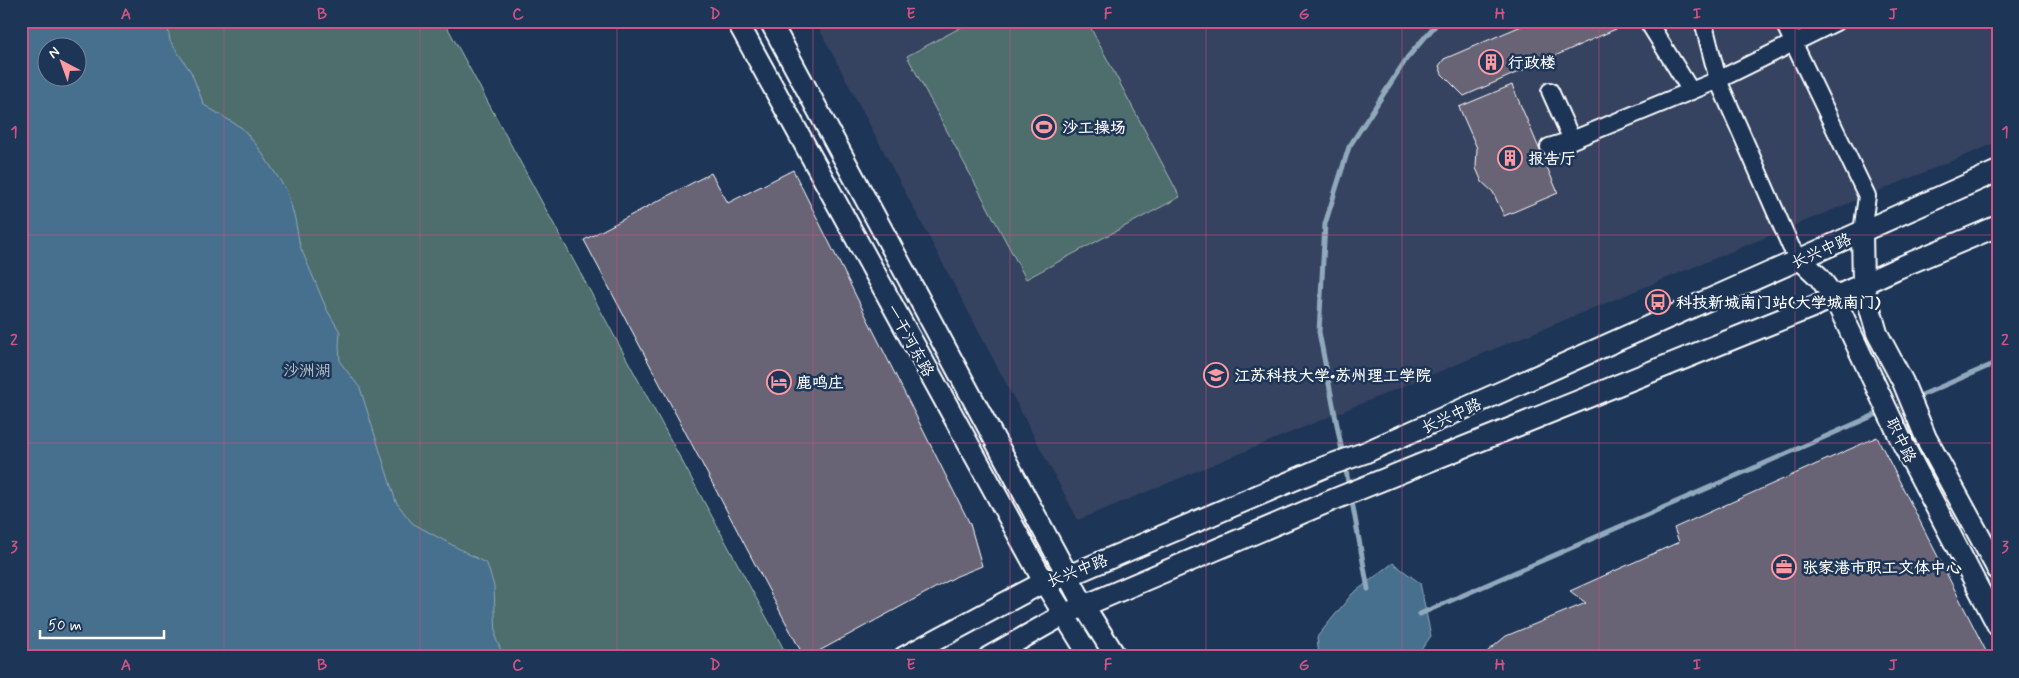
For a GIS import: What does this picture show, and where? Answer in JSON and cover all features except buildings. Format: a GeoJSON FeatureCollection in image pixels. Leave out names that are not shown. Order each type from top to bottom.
{"type":"FeatureCollection","features":[{"type":"Feature","properties":{"kind":"street","name":"一干河东路"},"geometry":{"type":"LineString","coordinates":[[737,21],[1044,582],[1090,657]]}},
{"type":"Feature","properties":{"kind":"street","name":"一干河东路"},"geometry":{"type":"LineString","coordinates":[[770,21],[1084,606],[1116,657]]}},
{"type":"Feature","properties":{"kind":"street"},"geometry":{"type":"LineString","coordinates":[[1703,21],[1718,80],[1791,247],[1800,260]]}},
{"type":"Feature","properties":{"kind":"street"},"geometry":{"type":"LineString","coordinates":[[1783,21],[1867,196],[1862,232]]}},
{"type":"Feature","properties":{"kind":"street"},"geometry":{"type":"LineString","coordinates":[[1549,147],[1572,140],[1718,80],[1838,21]]}},
{"type":"Feature","properties":{"kind":"street"},"geometry":{"type":"LineString","coordinates":[[1650,25],[1691,91]]}},
{"type":"Feature","properties":{"kind":"street"},"geometry":{"type":"LineString","coordinates":[[1550,91],[1572,140]]}},
{"type":"Feature","properties":{"kind":"street","name":"长兴中路"},"geometry":{"type":"LineString","coordinates":[[904,657],[1044,582],[1068,576],[1326,466],[1364,453],[1998,171]]}},
{"type":"Feature","properties":{"kind":"street"},"geometry":{"type":"LineString","coordinates":[[989,657],[1064,614],[1335,499],[1834,297],[1998,226]]}},
{"type":"Feature","properties":{"kind":"street","name":"职中路"},"geometry":{"type":"LineString","coordinates":[[1862,232],[1863,284],[1877,333],[1903,382],[1926,438],[1998,570]]}},
{"type":"Feature","properties":{"kind":"street","name":"职中路"},"geometry":{"type":"LineString","coordinates":[[1800,260],[1819,277],[1834,297],[1903,444],[1998,626]]}},
{"type":"Feature","properties":{"kind":"shaded area","name":"沙洲湖"},"geometry":{"type":"Polygon","coordinates":[[[21,21],[167,21],[170,41],[191,72],[204,105],[242,128],[258,147],[287,191],[300,246],[327,310],[340,332],[340,362],[360,388],[396,502],[412,523],[487,564],[494,586],[496,639],[504,657],[21,657],[21,21]]]}},
{"type":"Feature","properties":{"kind":"shaded area","name":"江苏科技大学•苏州理工学院"},"geometry":{"type":"Polygon","coordinates":[[[815,21],[1998,21],[1998,142],[1078,520],[815,21]]]}},
{"type":"Feature","properties":{"kind":"shaded area"},"geometry":{"type":"Polygon","coordinates":[[[1393,563],[1420,583],[1431,636],[1416,657],[1319,657],[1317,637],[1352,594],[1393,563]]]}},
{"type":"Feature","properties":{"kind":"green space","name":"沙洲湖"},"geometry":{"type":"Polygon","coordinates":[[[21,21],[444,21],[788,657],[21,657],[21,21]]]}},
{"type":"Feature","properties":{"kind":"green space","name":"沙工操场"},"geometry":{"type":"Polygon","coordinates":[[[973,21],[1087,21],[1180,197],[1026,279],[907,56],[973,21]]]}},
{"type":"Feature","properties":{"kind":"waterway"},"geometry":{"type":"LineString","coordinates":[[1343,456],[1319,332],[1325,224],[1349,147],[1407,58],[1439,21]]}},
{"type":"Feature","properties":{"kind":"waterway"},"geometry":{"type":"LineString","coordinates":[[1915,398],[1998,362]]}},
{"type":"Feature","properties":{"kind":"waterway"},"geometry":{"type":"LineString","coordinates":[[1420,614],[1884,411]]}},
{"type":"Feature","properties":{"kind":"waterway"},"geometry":{"type":"LineString","coordinates":[[1345,464],[1349,488]]}},
{"type":"Feature","properties":{"kind":"waterway"},"geometry":{"type":"LineString","coordinates":[[1351,496],[1368,589]]}},
{"type":"Feature","properties":{"kind":"place","name":"行政楼"},"geometry":{"type":"Point","coordinates":[1491,62]}},
{"type":"Feature","properties":{"kind":"place","name":"沙工操场"},"geometry":{"type":"Point","coordinates":[1044,127]}},
{"type":"Feature","properties":{"kind":"place","name":"报告厅"},"geometry":{"type":"Point","coordinates":[1510,158]}},
{"type":"Feature","properties":{"kind":"place","name":"科技新城南门站(大学城南门)"},"geometry":{"type":"Point","coordinates":[1658,302]}},
{"type":"Feature","properties":{"kind":"place","name":"江苏科技大学•苏州理工学院"},"geometry":{"type":"Point","coordinates":[1216,375]}},
{"type":"Feature","properties":{"kind":"place","name":"鹿鸣庄"},"geometry":{"type":"Point","coordinates":[779,382]}},
{"type":"Feature","properties":{"kind":"place","name":"张家港市职工文体中心"},"geometry":{"type":"Point","coordinates":[1784,567]}}]}
